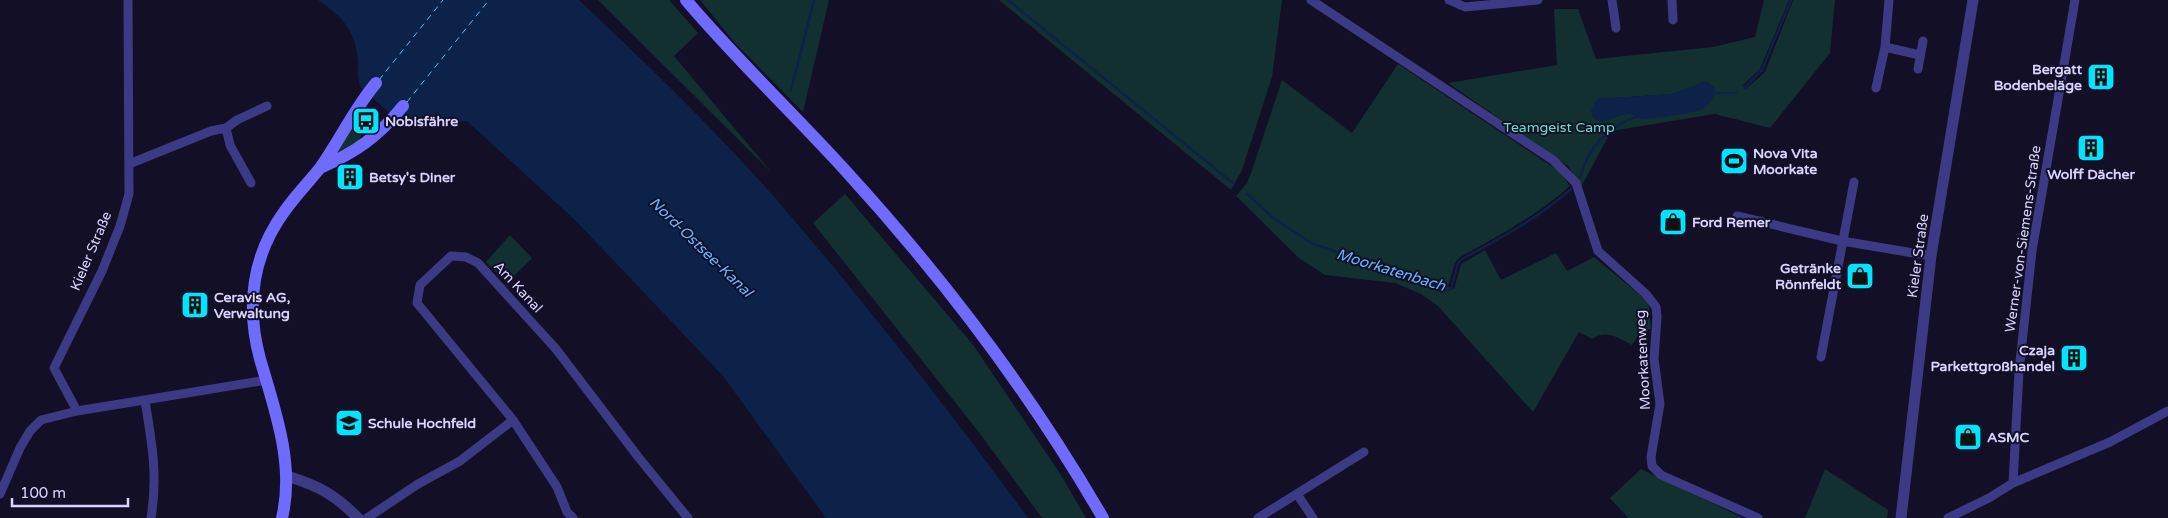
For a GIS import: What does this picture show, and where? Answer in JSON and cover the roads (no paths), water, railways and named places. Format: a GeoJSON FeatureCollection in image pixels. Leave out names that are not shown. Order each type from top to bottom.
{"type":"FeatureCollection","features":[{"type":"Feature","properties":{"kind":"main road"},"geometry":{"type":"LineString","coordinates":[[686,0],[738,59],[845,170],[935,273],[1013,376],[1103,518]]}},
{"type":"Feature","properties":{"kind":"main road"},"geometry":{"type":"LineString","coordinates":[[282,518],[287,476],[284,450],[257,343],[253,316],[255,275],[260,256],[273,227],[320,168],[376,83]]}},
{"type":"Feature","properties":{"kind":"main road"},"geometry":{"type":"LineString","coordinates":[[320,168],[347,156],[366,144],[390,123],[403,106]]}},
{"type":"Feature","properties":{"kind":"street","name":"Kieler Straße"},"geometry":{"type":"LineString","coordinates":[[77,410],[54,368],[102,271],[120,226],[129,194],[128,0]]}},
{"type":"Feature","properties":{"kind":"street","name":"Moorkatenweg"},"geometry":{"type":"LineString","coordinates":[[1312,0],[1553,160],[1570,175],[1576,183],[1598,251],[1646,294],[1656,307],[1654,359],[1660,404],[1659,419],[1651,450],[1652,466],[1661,475],[1715,497],[1758,518]]}},
{"type":"Feature","properties":{"kind":"street"},"geometry":{"type":"LineString","coordinates":[[1448,0],[1466,7],[1538,0]]}},
{"type":"Feature","properties":{"kind":"street"},"geometry":{"type":"LineString","coordinates":[[1612,0],[1616,28]]}},
{"type":"Feature","properties":{"kind":"street"},"geometry":{"type":"LineString","coordinates":[[1672,0],[1673,20]]}},
{"type":"Feature","properties":{"kind":"street"},"geometry":{"type":"LineString","coordinates":[[1876,88],[1885,47],[1889,0]]}},
{"type":"Feature","properties":{"kind":"street","name":"Kieler Straße"},"geometry":{"type":"LineString","coordinates":[[1901,518],[1931,256],[1973,0]]}},
{"type":"Feature","properties":{"kind":"street","name":"Werner-von-Siemens-Straße"},"geometry":{"type":"LineString","coordinates":[[2013,483],[2019,371],[2032,251],[2075,0]]}},
{"type":"Feature","properties":{"kind":"street"},"geometry":{"type":"LineString","coordinates":[[1918,69],[1923,41]]}},
{"type":"Feature","properties":{"kind":"street"},"geometry":{"type":"LineString","coordinates":[[1885,47],[1920,55]]}},
{"type":"Feature","properties":{"kind":"street"},"geometry":{"type":"LineString","coordinates":[[129,164],[211,131],[226,128],[237,120],[268,106]]}},
{"type":"Feature","properties":{"kind":"street"},"geometry":{"type":"LineString","coordinates":[[226,128],[230,145],[251,183]]}},
{"type":"Feature","properties":{"kind":"street"},"geometry":{"type":"LineString","coordinates":[[1821,357],[1854,182]]}},
{"type":"Feature","properties":{"kind":"street"},"geometry":{"type":"LineString","coordinates":[[1737,216],[1842,241],[1931,256]]}},
{"type":"Feature","properties":{"kind":"street","name":"Am Kanal"},"geometry":{"type":"LineString","coordinates":[[573,518],[566,512],[557,487],[513,420],[417,303],[420,285],[450,256],[466,257],[478,264],[556,349],[639,458],[688,518]]}},
{"type":"Feature","properties":{"kind":"street"},"geometry":{"type":"LineString","coordinates":[[0,494],[30,431],[41,420],[77,410],[145,401],[267,380]]}},
{"type":"Feature","properties":{"kind":"street"},"geometry":{"type":"LineString","coordinates":[[145,401],[156,471],[155,495],[151,518]]}},
{"type":"Feature","properties":{"kind":"street"},"geometry":{"type":"LineString","coordinates":[[1948,518],[1989,498],[2013,483],[2110,442],[2168,411]]}},
{"type":"Feature","properties":{"kind":"street"},"geometry":{"type":"LineString","coordinates":[[367,518],[418,484],[460,461],[513,420]]}},
{"type":"Feature","properties":{"kind":"street"},"geometry":{"type":"LineString","coordinates":[[1258,518],[1364,452]]}},
{"type":"Feature","properties":{"kind":"street"},"geometry":{"type":"LineString","coordinates":[[287,476],[310,483],[338,498],[358,518]]}},
{"type":"Feature","properties":{"kind":"street"},"geometry":{"type":"LineString","coordinates":[[1297,494],[1313,518]]}},
{"type":"Feature","properties":{"kind":"water","name":"Nord-Ostsee-Kanal"},"geometry":{"type":"Polygon","coordinates":[[[318,0],[579,0],[660,77],[712,130],[788,213],[911,363],[1028,518],[826,518],[723,376],[576,221],[467,121],[407,124],[400,122],[361,88],[358,78],[356,50],[351,33],[334,12],[318,0]]]}},
{"type":"Feature","properties":{"kind":"water"},"geometry":{"type":"Polygon","coordinates":[[[1706,81],[1715,88],[1715,94],[1708,106],[1698,111],[1648,119],[1629,114],[1624,114],[1607,121],[1598,121],[1593,118],[1591,111],[1597,99],[1673,94],[1706,81]]]}},
{"type":"Feature","properties":{"kind":"waterway"},"geometry":{"type":"LineString","coordinates":[[791,90],[814,0]]}},
{"type":"Feature","properties":{"kind":"waterway","name":"Moorkatenbach"},"geometry":{"type":"LineString","coordinates":[[1008,0],[1234,184]]}},
{"type":"Feature","properties":{"kind":"waterway","name":"Moorkatenbach"},"geometry":{"type":"LineString","coordinates":[[1745,87],[1762,70],[1791,0]]}},
{"type":"Feature","properties":{"kind":"waterway","name":"Moorkatenbach"},"geometry":{"type":"LineString","coordinates":[[1713,93],[1736,93]]}},
{"type":"Feature","properties":{"kind":"waterway","name":"Moorkatenbach"},"geometry":{"type":"LineString","coordinates":[[1580,177],[1589,156],[1601,139],[1618,125],[1638,116]]}},
{"type":"Feature","properties":{"kind":"waterway","name":"Moorkatenbach"},"geometry":{"type":"LineString","coordinates":[[1247,194],[1276,220],[1313,244],[1332,250],[1351,260],[1412,276],[1446,290],[1451,289],[1458,263],[1462,259],[1532,218],[1571,189]]}},
{"type":"Feature","properties":{"kind":"place","name":"Bergatt Bodenbeläge"},"geometry":{"type":"Point","coordinates":[2101,77]}},
{"type":"Feature","properties":{"kind":"place","name":"Nobisfähre"},"geometry":{"type":"Point","coordinates":[366,121]}},
{"type":"Feature","properties":{"kind":"place","name":"Wolff Dächer"},"geometry":{"type":"Point","coordinates":[2091,148]}},
{"type":"Feature","properties":{"kind":"place","name":"Nova Vita Moorkate"},"geometry":{"type":"Point","coordinates":[1734,161]}},
{"type":"Feature","properties":{"kind":"place","name":"Betsy's Diner"},"geometry":{"type":"Point","coordinates":[350,177]}},
{"type":"Feature","properties":{"kind":"place","name":"Ford Remer"},"geometry":{"type":"Point","coordinates":[1673,222]}},
{"type":"Feature","properties":{"kind":"place","name":"Getränke Rönnfeldt"},"geometry":{"type":"Point","coordinates":[1860,276]}},
{"type":"Feature","properties":{"kind":"place","name":"Ceravis AG, Verwaltung"},"geometry":{"type":"Point","coordinates":[195,305]}},
{"type":"Feature","properties":{"kind":"place","name":"Czaja Parkettgroßhandel"},"geometry":{"type":"Point","coordinates":[2074,358]}},
{"type":"Feature","properties":{"kind":"place","name":"Schule Hochfeld"},"geometry":{"type":"Point","coordinates":[349,423]}},
{"type":"Feature","properties":{"kind":"place","name":"ASMC"},"geometry":{"type":"Point","coordinates":[1968,437]}},
{"type":"Feature","properties":{"kind":"park label","name":"Teamgeist Camp"},"geometry":{"type":"Point","coordinates":[1559,127]}}]}
